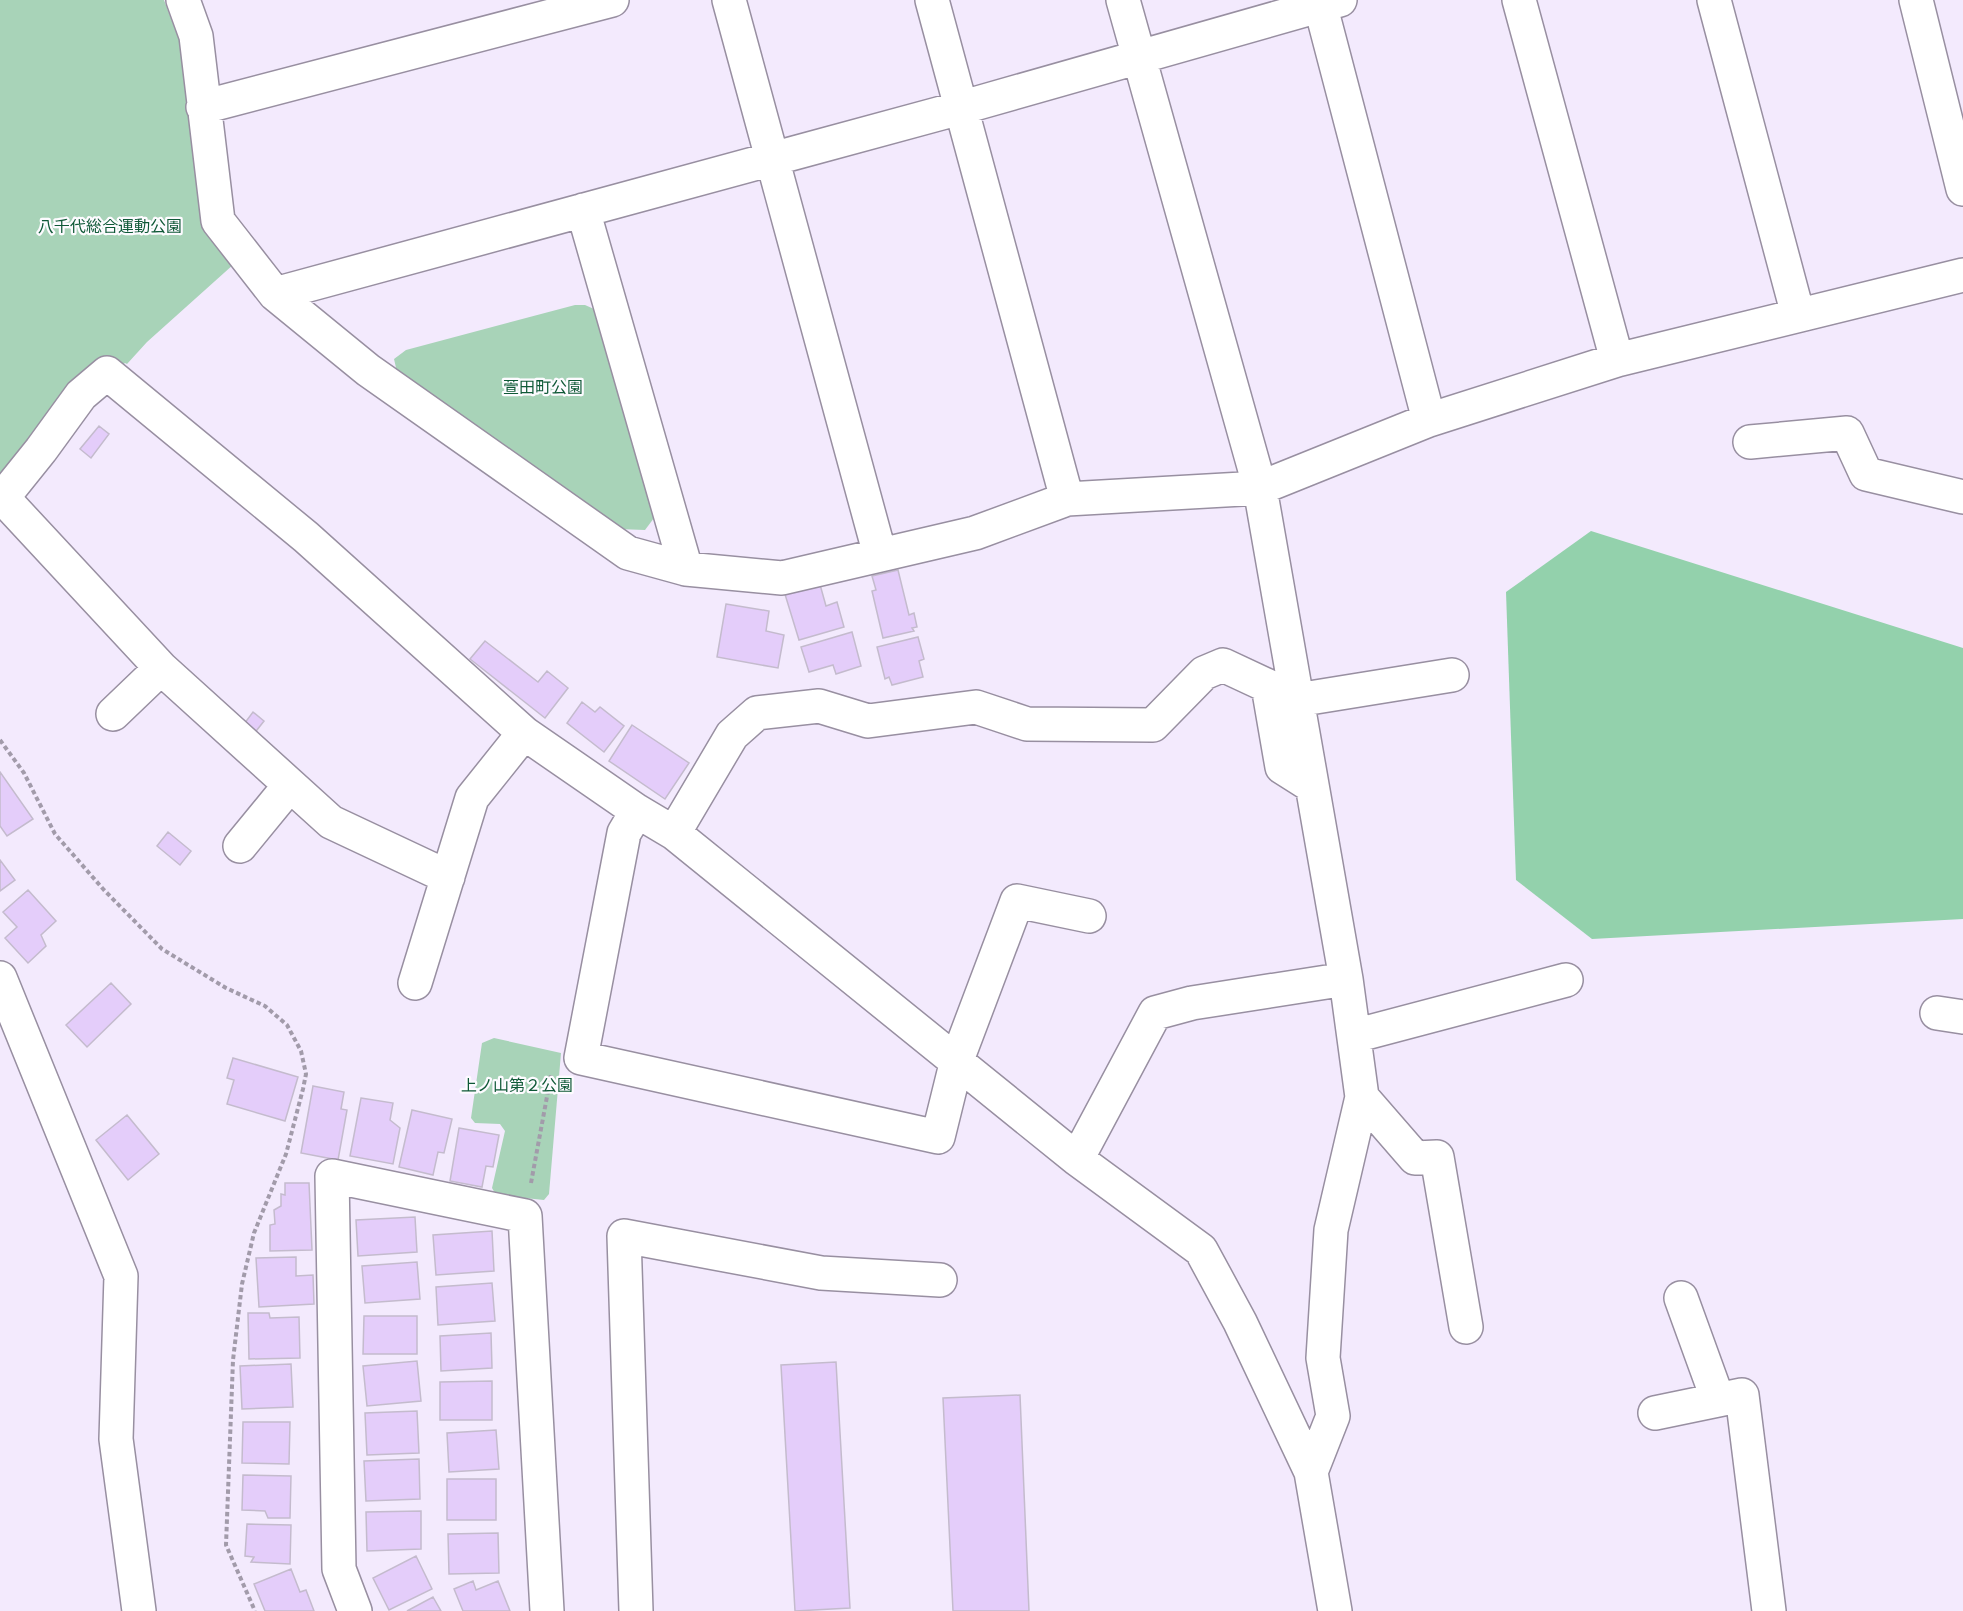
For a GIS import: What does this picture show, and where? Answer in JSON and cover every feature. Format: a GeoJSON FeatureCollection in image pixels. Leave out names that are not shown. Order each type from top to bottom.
{"type":"FeatureCollection","features":[{"type":"Feature","properties":{"kind":"street"},"geometry":{"type":"LineString","coordinates":[[183,0],[196,36],[218,221],[275,294],[368,370],[628,553],[686,569],[782,578],[975,533],[1067,499],[1260,488],[1429,420],[1617,360],[1963,275]]}},
{"type":"Feature","properties":{"kind":"street"},"geometry":{"type":"LineString","coordinates":[[203,107],[612,0]]}},
{"type":"Feature","properties":{"kind":"street"},"geometry":{"type":"LineString","coordinates":[[729,0],[880,555]]}},
{"type":"Feature","properties":{"kind":"street"},"geometry":{"type":"LineString","coordinates":[[932,0],[1067,499]]}},
{"type":"Feature","properties":{"kind":"street"},"geometry":{"type":"LineString","coordinates":[[1123,0],[1260,488],[1346,979],[1362,1097],[1331,1230],[1323,1358],[1333,1416],[1311,1472]]}},
{"type":"Feature","properties":{"kind":"street"},"geometry":{"type":"LineString","coordinates":[[1519,0],[1617,360]]}},
{"type":"Feature","properties":{"kind":"street"},"geometry":{"type":"LineString","coordinates":[[1714,0],[1798,315]]}},
{"type":"Feature","properties":{"kind":"street"},"geometry":{"type":"LineString","coordinates":[[1916,0],[1963,189]]}},
{"type":"Feature","properties":{"kind":"street"},"geometry":{"type":"LineString","coordinates":[[275,294],[960,108],[1327,2],[1429,420]]}},
{"type":"Feature","properties":{"kind":"street"},"geometry":{"type":"LineString","coordinates":[[583,210],[686,569]]}},
{"type":"Feature","properties":{"kind":"street"},"geometry":{"type":"LineString","coordinates":[[448,877],[331,822],[161,668],[1,499],[41,450],[81,395],[107,373],[306,537],[524,733],[637,811],[674,833],[1077,1159],[1201,1250],[1240,1322],[1311,1472],[1335,1611]]}},
{"type":"Feature","properties":{"kind":"street"},"geometry":{"type":"LineString","coordinates":[[1750,442],[1847,433],[1866,474],[1963,497]]}},
{"type":"Feature","properties":{"kind":"street"},"geometry":{"type":"LineString","coordinates":[[674,833],[732,735],[757,713],[819,706],[868,721],[976,707],[1027,724],[1153,724],[1204,673],[1223,665],[1268,687],[1282,766],[1312,786]]}},
{"type":"Feature","properties":{"kind":"street"},"geometry":{"type":"LineString","coordinates":[[113,714],[161,668]]}},
{"type":"Feature","properties":{"kind":"street"},"geometry":{"type":"LineString","coordinates":[[1297,700],[1452,675]]}},
{"type":"Feature","properties":{"kind":"street"},"geometry":{"type":"LineString","coordinates":[[415,983],[472,798],[524,733]]}},
{"type":"Feature","properties":{"kind":"street"},"geometry":{"type":"LineString","coordinates":[[240,846],[290,785]]}},
{"type":"Feature","properties":{"kind":"street"},"geometry":{"type":"LineString","coordinates":[[637,811],[624,833],[581,1059],[938,1137],[957,1060],[1017,901],[1089,916]]}},
{"type":"Feature","properties":{"kind":"street"},"geometry":{"type":"LineString","coordinates":[[0,978],[121,1276],[116,1439],[139,1611]]}},
{"type":"Feature","properties":{"kind":"street"},"geometry":{"type":"LineString","coordinates":[[1077,1159],[1155,1013],[1192,1003],[1346,979]]}},
{"type":"Feature","properties":{"kind":"street"},"geometry":{"type":"LineString","coordinates":[[1354,1036],[1566,980]]}},
{"type":"Feature","properties":{"kind":"street"},"geometry":{"type":"LineString","coordinates":[[1362,1097],[1415,1158],[1437,1157],[1466,1327]]}},
{"type":"Feature","properties":{"kind":"street"},"geometry":{"type":"LineString","coordinates":[[355,1611],[339,1569],[332,1176],[525,1216],[547,1611]]}},
{"type":"Feature","properties":{"kind":"street"},"geometry":{"type":"LineString","coordinates":[[636,1611],[624,1236],[821,1273],[940,1280]]}},
{"type":"Feature","properties":{"kind":"street"},"geometry":{"type":"LineString","coordinates":[[1681,1298],[1718,1400]]}},
{"type":"Feature","properties":{"kind":"street"},"geometry":{"type":"LineString","coordinates":[[1655,1413],[1742,1395],[1771,1611],[1749,1611]]}},
{"type":"Feature","properties":{"kind":"path"},"geometry":{"type":"LineString","coordinates":[[0,740],[24,773],[55,834],[104,890],[162,949],[226,988],[265,1006],[286,1025],[301,1051],[306,1074],[303,1089],[286,1155],[254,1233],[242,1284],[233,1360],[226,1545],[255,1611]]}},
{"type":"Feature","properties":{"kind":"path"},"geometry":{"type":"LineString","coordinates":[[525,1216],[554,1060],[581,1059]]}},
{"type":"Feature","properties":{"kind":"green space","name":"八千代総合運動公園"},"geometry":{"type":"Polygon","coordinates":[[[0,0],[164,0],[184,53],[234,264],[147,342],[127,364],[122,365],[0,492],[0,0]]]}},
{"type":"Feature","properties":{"kind":"green space","name":"萱田町公園"},"geometry":{"type":"Polygon","coordinates":[[[575,305],[585,305],[594,309],[657,514],[645,530],[618,529],[397,372],[394,359],[406,350],[575,305]]]}},
{"type":"Feature","properties":{"kind":"green space"},"geometry":{"type":"Polygon","coordinates":[[[1591,531],[1963,648],[1963,919],[1592,939],[1516,880],[1506,592],[1591,531]]]}},
{"type":"Feature","properties":{"kind":"green space","name":"上ノ山第２公園"},"geometry":{"type":"Polygon","coordinates":[[[494,1038],[561,1053],[549,1194],[544,1200],[496,1195],[492,1188],[505,1131],[500,1124],[475,1123],[471,1118],[482,1043],[494,1038]]]}},
{"type":"Feature","properties":{"kind":"building"},"geometry":{"type":"Polygon","coordinates":[[[99,426],[109,434],[91,458],[80,449],[99,426]]]}},
{"type":"Feature","properties":{"kind":"building"},"geometry":{"type":"Polygon","coordinates":[[[898,570],[909,615],[914,613],[917,627],[912,628],[914,631],[883,638],[872,591],[876,590],[872,576],[898,570]]]}},
{"type":"Feature","properties":{"kind":"building"},"geometry":{"type":"Polygon","coordinates":[[[819,581],[826,606],[837,602],[844,627],[799,640],[784,591],[819,581]]]}},
{"type":"Feature","properties":{"kind":"building"},"geometry":{"type":"Polygon","coordinates":[[[726,604],[769,611],[766,631],[784,635],[778,668],[717,657],[726,604]]]}},
{"type":"Feature","properties":{"kind":"building"},"geometry":{"type":"Polygon","coordinates":[[[852,632],[861,666],[836,674],[833,665],[809,672],[801,647],[852,632]]]}},
{"type":"Feature","properties":{"kind":"building"},"geometry":{"type":"Polygon","coordinates":[[[918,637],[924,659],[919,661],[923,677],[892,685],[889,677],[885,679],[877,647],[918,637]]]}},
{"type":"Feature","properties":{"kind":"building"},"geometry":{"type":"Polygon","coordinates":[[[485,641],[538,682],[547,671],[568,688],[545,718],[470,659],[485,641]]]}},
{"type":"Feature","properties":{"kind":"building"},"geometry":{"type":"Polygon","coordinates":[[[582,702],[595,712],[600,707],[624,726],[604,752],[567,723],[582,702]]]}},
{"type":"Feature","properties":{"kind":"building"},"geometry":{"type":"Polygon","coordinates":[[[253,712],[264,721],[249,740],[238,732],[253,712]]]}},
{"type":"Feature","properties":{"kind":"building"},"geometry":{"type":"Polygon","coordinates":[[[632,725],[689,763],[665,799],[609,761],[632,725]]]}},
{"type":"Feature","properties":{"kind":"building"},"geometry":{"type":"Polygon","coordinates":[[[0,772],[33,819],[7,836],[0,826],[0,772]]]}},
{"type":"Feature","properties":{"kind":"building"},"geometry":{"type":"Polygon","coordinates":[[[168,832],[191,851],[180,865],[157,846],[168,832]]]}},
{"type":"Feature","properties":{"kind":"building"},"geometry":{"type":"Polygon","coordinates":[[[0,860],[15,880],[0,891],[0,860]]]}},
{"type":"Feature","properties":{"kind":"building"},"geometry":{"type":"Polygon","coordinates":[[[28,890],[56,921],[41,935],[46,946],[28,963],[5,938],[17,927],[3,912],[28,890]]]}},
{"type":"Feature","properties":{"kind":"building"},"geometry":{"type":"Polygon","coordinates":[[[111,983],[131,1004],[87,1047],[66,1025],[111,983]]]}},
{"type":"Feature","properties":{"kind":"building"},"geometry":{"type":"Polygon","coordinates":[[[233,1058],[298,1077],[285,1121],[227,1104],[234,1080],[227,1078],[233,1058]]]}},
{"type":"Feature","properties":{"kind":"building"},"geometry":{"type":"Polygon","coordinates":[[[313,1086],[344,1092],[341,1109],[347,1110],[338,1160],[301,1153],[313,1086]]]}},
{"type":"Feature","properties":{"kind":"building"},"geometry":{"type":"Polygon","coordinates":[[[361,1098],[393,1103],[390,1120],[400,1128],[393,1164],[350,1156],[361,1098]]]}},
{"type":"Feature","properties":{"kind":"building"},"geometry":{"type":"Polygon","coordinates":[[[412,1110],[452,1119],[444,1153],[438,1152],[433,1175],[399,1167],[412,1110]]]}},
{"type":"Feature","properties":{"kind":"building"},"geometry":{"type":"Polygon","coordinates":[[[127,1115],[159,1154],[128,1180],[96,1140],[127,1115]]]}},
{"type":"Feature","properties":{"kind":"building"},"geometry":{"type":"Polygon","coordinates":[[[459,1128],[499,1135],[493,1167],[486,1166],[482,1187],[450,1181],[459,1128]]]}},
{"type":"Feature","properties":{"kind":"building"},"geometry":{"type":"Polygon","coordinates":[[[285,1183],[309,1183],[312,1250],[270,1251],[270,1225],[275,1224],[274,1210],[281,1206],[281,1194],[285,1195],[285,1183]]]}},
{"type":"Feature","properties":{"kind":"building"},"geometry":{"type":"Polygon","coordinates":[[[415,1217],[417,1252],[358,1256],[356,1220],[415,1217]]]}},
{"type":"Feature","properties":{"kind":"building"},"geometry":{"type":"Polygon","coordinates":[[[492,1231],[494,1271],[436,1275],[433,1235],[492,1231]]]}},
{"type":"Feature","properties":{"kind":"building"},"geometry":{"type":"Polygon","coordinates":[[[296,1257],[296,1276],[313,1275],[314,1304],[259,1307],[256,1258],[296,1257]]]}},
{"type":"Feature","properties":{"kind":"building"},"geometry":{"type":"Polygon","coordinates":[[[417,1262],[420,1299],[365,1303],[362,1266],[417,1262]]]}},
{"type":"Feature","properties":{"kind":"building"},"geometry":{"type":"Polygon","coordinates":[[[492,1283],[495,1321],[438,1325],[436,1287],[492,1283]]]}},
{"type":"Feature","properties":{"kind":"building"},"geometry":{"type":"Polygon","coordinates":[[[248,1313],[269,1313],[270,1318],[299,1317],[300,1358],[249,1359],[248,1313]]]}},
{"type":"Feature","properties":{"kind":"building"},"geometry":{"type":"Polygon","coordinates":[[[364,1316],[417,1316],[417,1354],[363,1354],[364,1316]]]}},
{"type":"Feature","properties":{"kind":"building"},"geometry":{"type":"Polygon","coordinates":[[[491,1333],[492,1368],[441,1371],[440,1336],[491,1333]]]}},
{"type":"Feature","properties":{"kind":"building"},"geometry":{"type":"Polygon","coordinates":[[[417,1361],[421,1401],[367,1406],[363,1366],[417,1361]]]}},
{"type":"Feature","properties":{"kind":"building"},"geometry":{"type":"Polygon","coordinates":[[[836,1362],[850,1608],[795,1611],[781,1365],[836,1362]]]}},
{"type":"Feature","properties":{"kind":"building"},"geometry":{"type":"Polygon","coordinates":[[[291,1364],[293,1407],[242,1409],[240,1366],[291,1364]]]}},
{"type":"Feature","properties":{"kind":"building"},"geometry":{"type":"Polygon","coordinates":[[[492,1381],[492,1420],[440,1420],[440,1382],[492,1381]]]}},
{"type":"Feature","properties":{"kind":"building"},"geometry":{"type":"Polygon","coordinates":[[[1020,1395],[1029,1611],[953,1611],[943,1398],[1020,1395]]]}},
{"type":"Feature","properties":{"kind":"building"},"geometry":{"type":"Polygon","coordinates":[[[417,1411],[419,1453],[367,1455],[365,1413],[417,1411]]]}},
{"type":"Feature","properties":{"kind":"building"},"geometry":{"type":"Polygon","coordinates":[[[243,1422],[290,1422],[289,1464],[242,1463],[243,1422]]]}},
{"type":"Feature","properties":{"kind":"building"},"geometry":{"type":"Polygon","coordinates":[[[496,1430],[499,1469],[449,1472],[447,1433],[496,1430]]]}},
{"type":"Feature","properties":{"kind":"building"},"geometry":{"type":"Polygon","coordinates":[[[419,1459],[420,1499],[366,1501],[364,1461],[419,1459]]]}},
{"type":"Feature","properties":{"kind":"building"},"geometry":{"type":"Polygon","coordinates":[[[243,1475],[291,1476],[290,1518],[268,1518],[265,1511],[242,1510],[243,1475]]]}},
{"type":"Feature","properties":{"kind":"building"},"geometry":{"type":"Polygon","coordinates":[[[447,1479],[496,1479],[496,1520],[447,1520],[447,1479]]]}},
{"type":"Feature","properties":{"kind":"building"},"geometry":{"type":"Polygon","coordinates":[[[421,1511],[421,1549],[367,1551],[366,1512],[421,1511]]]}},
{"type":"Feature","properties":{"kind":"building"},"geometry":{"type":"Polygon","coordinates":[[[247,1524],[291,1525],[290,1564],[251,1562],[254,1557],[245,1556],[247,1524]]]}},
{"type":"Feature","properties":{"kind":"building"},"geometry":{"type":"Polygon","coordinates":[[[498,1533],[499,1573],[449,1574],[448,1534],[498,1533]]]}},
{"type":"Feature","properties":{"kind":"building"},"geometry":{"type":"Polygon","coordinates":[[[416,1556],[432,1589],[389,1610],[373,1578],[416,1556]]]}},
{"type":"Feature","properties":{"kind":"building"},"geometry":{"type":"Polygon","coordinates":[[[291,1569],[300,1592],[306,1590],[314,1611],[265,1611],[254,1584],[291,1569]]]}},
{"type":"Feature","properties":{"kind":"building"},"geometry":{"type":"Polygon","coordinates":[[[473,1581],[476,1590],[498,1581],[510,1611],[463,1611],[454,1589],[473,1581]]]}},
{"type":"Feature","properties":{"kind":"building"},"geometry":{"type":"Polygon","coordinates":[[[433,1597],[441,1611],[407,1611],[433,1597]]]}}]}
